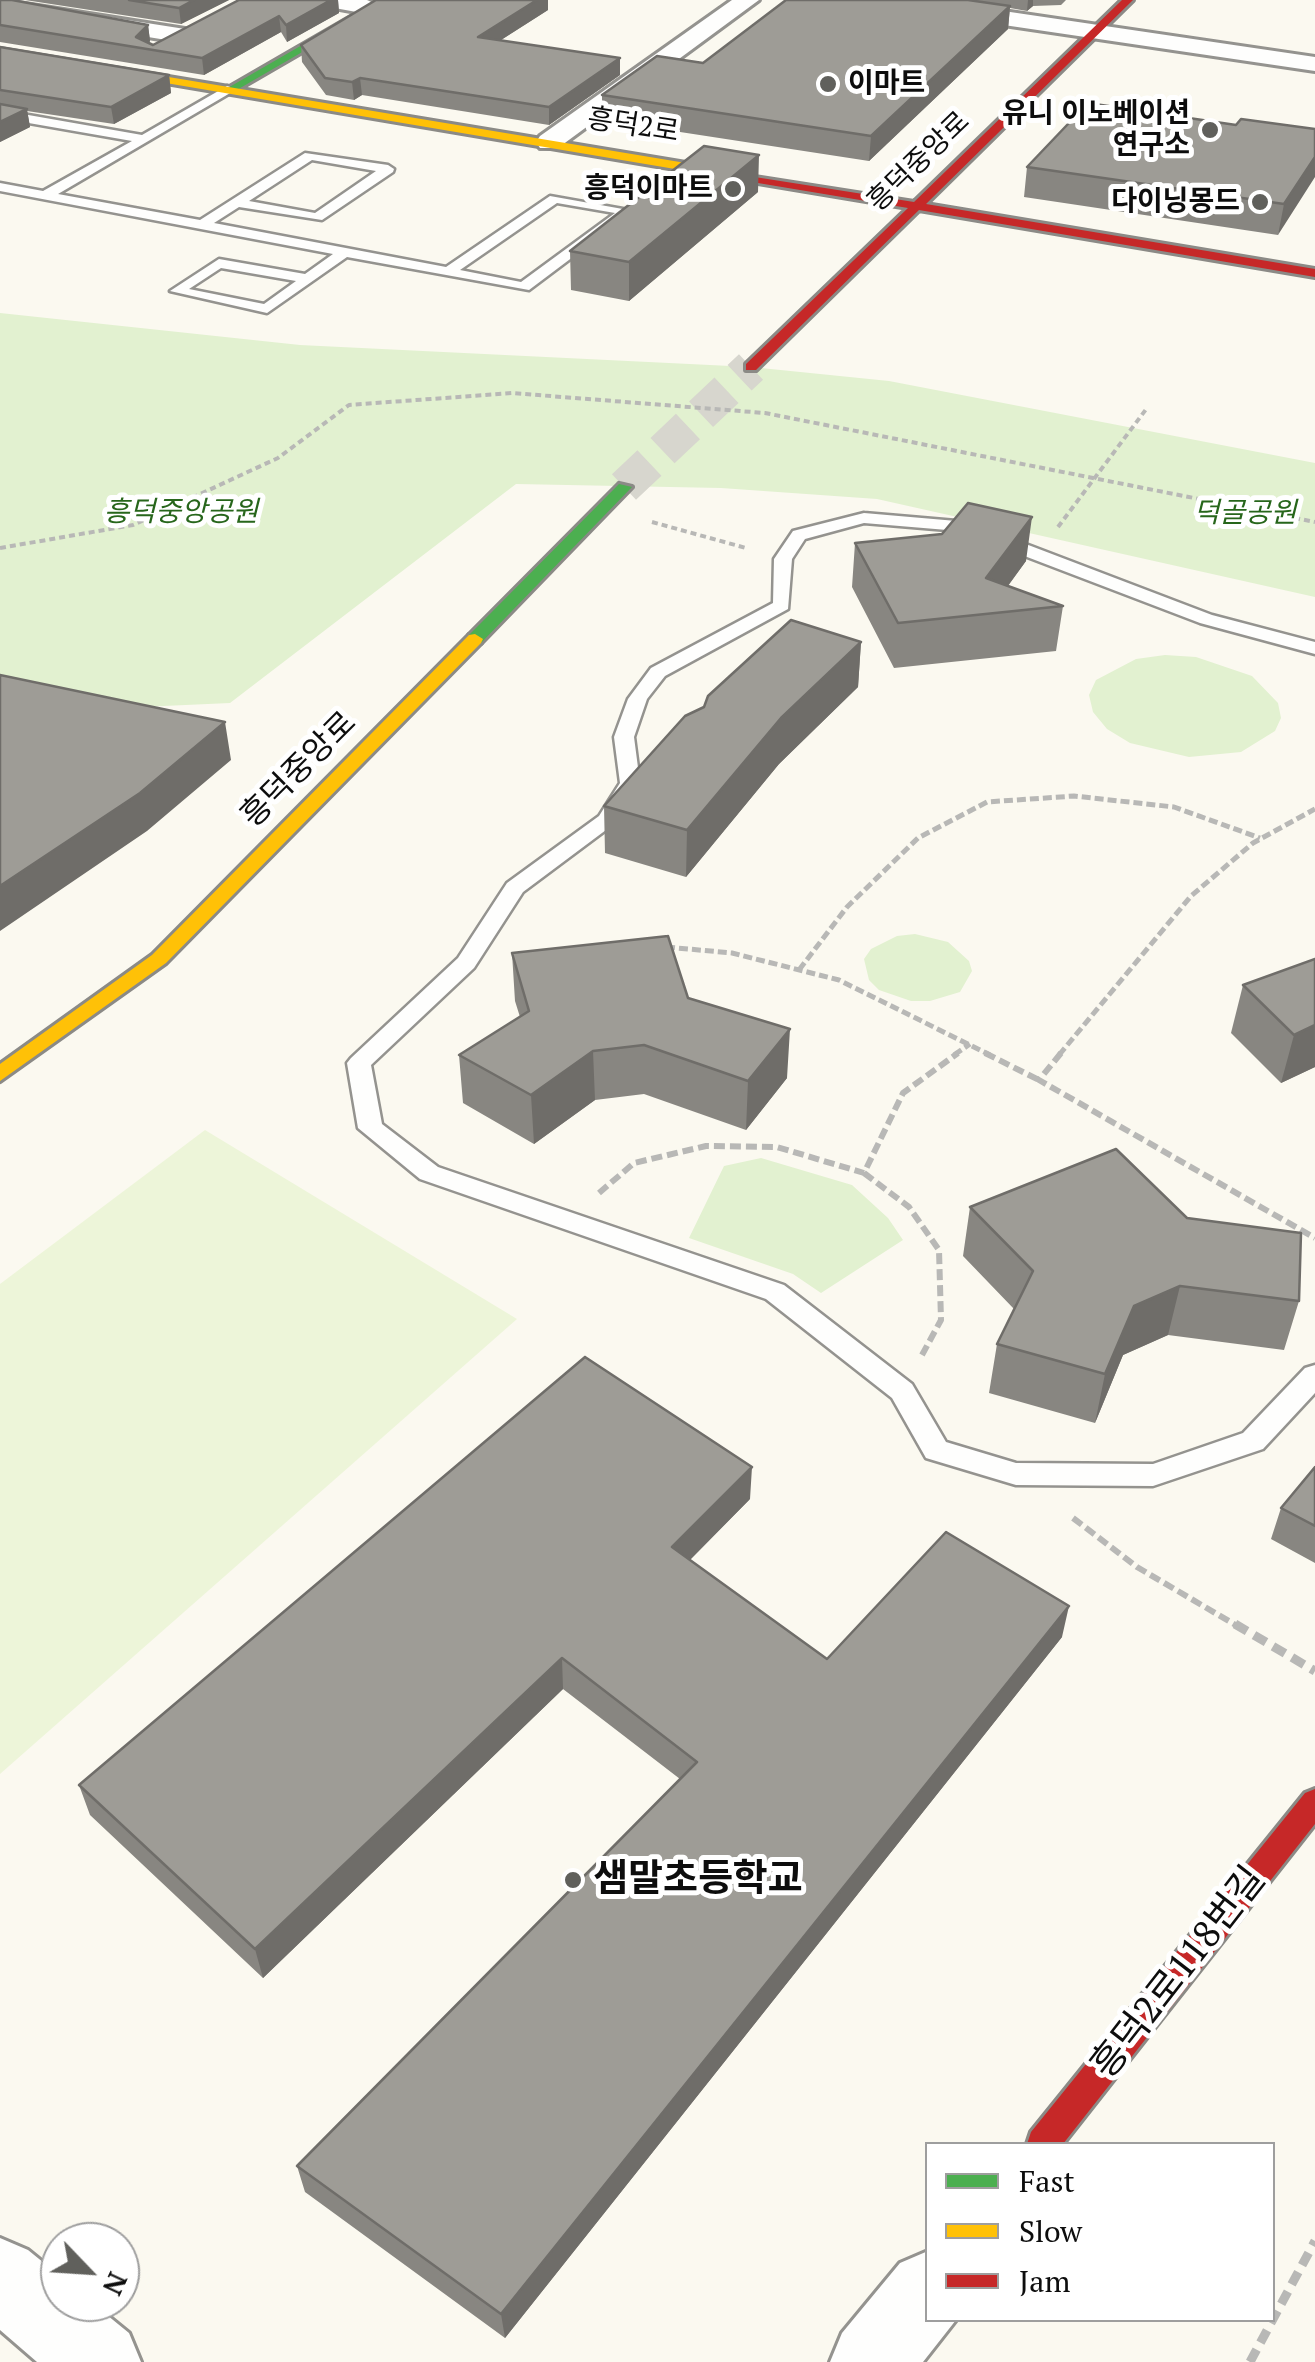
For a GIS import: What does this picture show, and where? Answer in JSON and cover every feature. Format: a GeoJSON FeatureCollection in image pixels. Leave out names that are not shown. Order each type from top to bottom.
{"type":"FeatureCollection","features":[{"type":"Feature","properties":{"kind":"street"},"geometry":{"type":"LineString","coordinates":[[326,0],[380,4]]}},
{"type":"Feature","properties":{"kind":"street"},"geometry":{"type":"LineString","coordinates":[[548,142],[746,0]]}},
{"type":"Feature","properties":{"kind":"street"},"geometry":{"type":"LineString","coordinates":[[882,0],[1315,64]]}},
{"type":"Feature","properties":{"kind":"street","name":"흥덕중앙로"},"geometry":{"type":"LineString","coordinates":[[751,366],[1128,0]]}},
{"type":"Feature","properties":{"kind":"street"},"geometry":{"type":"LineString","coordinates":[[231,89],[380,4]]}},
{"type":"Feature","properties":{"kind":"street"},"geometry":{"type":"LineString","coordinates":[[0,6],[194,32],[117,71]]}},
{"type":"Feature","properties":{"kind":"street","name":"흥덕2로"},"geometry":{"type":"LineString","coordinates":[[0,52],[1315,273]]}},
{"type":"Feature","properties":{"kind":"street","name":"흥덕중앙로"},"geometry":{"type":"LineString","coordinates":[[0,1074],[159,959],[624,487]]}},
{"type":"Feature","properties":{"kind":"street","name":"흥덕2로118번길"},"geometry":{"type":"LineString","coordinates":[[1046,2142],[1315,1802]]}},
{"type":"Feature","properties":{"kind":"street"},"geometry":{"type":"LineString","coordinates":[[0,2278],[100,2362]]}},
{"type":"Feature","properties":{"kind":"street"},"geometry":{"type":"LineString","coordinates":[[871,2362],[925,2295]]}},
{"type":"Feature","properties":{"kind":"lane"},"geometry":{"type":"LineString","coordinates":[[46,196],[231,89]]}},
{"type":"Feature","properties":{"kind":"lane"},"geometry":{"type":"LineString","coordinates":[[0,114],[144,139]]}},
{"type":"Feature","properties":{"kind":"lane"},"geometry":{"type":"LineString","coordinates":[[202,225],[236,203],[310,156],[388,169],[317,217],[236,203]]}},
{"type":"Feature","properties":{"kind":"lane"},"geometry":{"type":"LineString","coordinates":[[0,187],[524,287],[627,211],[555,198],[448,272]]}},
{"type":"Feature","properties":{"kind":"lane"},"geometry":{"type":"LineString","coordinates":[[307,279],[219,263],[176,292],[267,308],[345,252]]}},
{"type":"Feature","properties":{"kind":"lane"},"geometry":{"type":"LineString","coordinates":[[1315,648],[1206,619],[962,526],[864,518],[799,536],[784,559],[782,604],[658,672],[638,699],[624,737],[630,783],[606,820],[515,888],[466,963],[359,1063],[370,1128],[428,1173],[775,1292],[902,1390],[936,1450],[1016,1474],[1154,1475],[1252,1441],[1315,1375]]}},
{"type":"Feature","properties":{"kind":"path"},"geometry":{"type":"LineString","coordinates":[[1038,554],[1146,408]]}},
{"type":"Feature","properties":{"kind":"path"},"geometry":{"type":"LineString","coordinates":[[603,508],[784,559]]}},
{"type":"Feature","properties":{"kind":"path"},"geometry":{"type":"LineString","coordinates":[[799,970],[847,907],[918,838],[987,802],[1074,796],[1174,807],[1261,839]]}},
{"type":"Feature","properties":{"kind":"path"},"geometry":{"type":"LineString","coordinates":[[1040,1080],[1191,896],[1261,839],[1315,808]]}},
{"type":"Feature","properties":{"kind":"path"},"geometry":{"type":"LineString","coordinates":[[656,946],[732,952],[839,980],[1040,1080],[1315,1238]]}},
{"type":"Feature","properties":{"kind":"path"},"geometry":{"type":"LineString","coordinates":[[864,1173],[903,1093],[970,1044]]}},
{"type":"Feature","properties":{"kind":"path"},"geometry":{"type":"LineString","coordinates":[[567,1220],[634,1163],[706,1146],[777,1146],[864,1173],[909,1207],[939,1250],[941,1320],[902,1390]]}},
{"type":"Feature","properties":{"kind":"path"},"geometry":{"type":"LineString","coordinates":[[1016,1474],[1137,1567],[1315,1671]]}},
{"type":"Feature","properties":{"kind":"path"},"geometry":{"type":"LineString","coordinates":[[1275,2315],[1315,2240]]}},
{"type":"Feature","properties":{"kind":"path"},"geometry":{"type":"LineString","coordinates":[[1250,2362],[1271,2322]]}},
{"type":"Feature","properties":{"kind":"green space","name":"흥덕중앙공원"},"geometry":{"type":"Polygon","coordinates":[[[0,313],[300,345],[751,367],[889,381],[1315,463],[1315,597],[877,499],[721,488],[516,484],[230,703],[119,708],[0,702],[0,313]]]}},
{"type":"Feature","properties":{"kind":"green space"},"geometry":{"type":"Polygon","coordinates":[[[1165,655],[1196,657],[1252,676],[1278,703],[1281,718],[1275,731],[1241,752],[1189,757],[1130,743],[1107,729],[1093,712],[1089,695],[1096,680],[1136,659],[1165,655]]]}},
{"type":"Feature","properties":{"kind":"green space"},"geometry":{"type":"Polygon","coordinates":[[[915,934],[948,942],[969,961],[972,971],[960,992],[930,1001],[911,1001],[879,990],[869,980],[864,959],[871,949],[897,936],[915,934]]]}},
{"type":"Feature","properties":{"kind":"green space"},"geometry":{"type":"Polygon","coordinates":[[[205,1130],[517,1319],[0,1774],[0,1284],[205,1130]]]}},
{"type":"Feature","properties":{"kind":"green space"},"geometry":{"type":"Polygon","coordinates":[[[761,1158],[852,1185],[888,1218],[903,1240],[821,1293],[793,1274],[689,1238],[724,1166],[761,1158]]]}},
{"type":"Feature","properties":{"kind":"building"},"geometry":{"type":"Polygon","coordinates":[[[0,0],[148,25],[136,37],[153,45],[239,0],[331,0],[286,25],[279,16],[202,58],[0,25],[0,0]]]}},
{"type":"Feature","properties":{"kind":"building"},"geometry":{"type":"Polygon","coordinates":[[[129,0],[194,0],[179,8],[129,0]]]}},
{"type":"Feature","properties":{"kind":"building"},"geometry":{"type":"Polygon","coordinates":[[[376,0],[537,0],[478,37],[620,58],[549,107],[360,78],[352,82],[325,78],[301,45],[376,0]]]}},
{"type":"Feature","properties":{"kind":"building","name":"이마트"},"geometry":{"type":"Polygon","coordinates":[[[786,0],[968,0],[1010,6],[871,136],[602,95],[657,56],[703,63],[786,0]]]}},
{"type":"Feature","properties":{"kind":"building"},"geometry":{"type":"Polygon","coordinates":[[[0,47],[169,75],[111,107],[0,90],[0,47]]]}},
{"type":"Feature","properties":{"kind":"building"},"geometry":{"type":"Polygon","coordinates":[[[1088,103],[1236,125],[1241,119],[1315,129],[1315,157],[1284,204],[1027,167],[1088,103]]]}},
{"type":"Feature","properties":{"kind":"building"},"geometry":{"type":"Polygon","coordinates":[[[0,104],[27,109],[0,122],[0,104]]]}},
{"type":"Feature","properties":{"kind":"building"},"geometry":{"type":"Polygon","coordinates":[[[704,146],[759,155],[629,262],[570,251],[704,146]]]}},
{"type":"Feature","properties":{"kind":"building"},"geometry":{"type":"Polygon","coordinates":[[[968,503],[1032,517],[986,578],[1063,606],[898,623],[855,543],[942,534],[968,503]]]}},
{"type":"Feature","properties":{"kind":"building"},"geometry":{"type":"Polygon","coordinates":[[[791,620],[861,642],[781,718],[687,830],[604,806],[685,716],[704,707],[708,696],[791,620]]]}},
{"type":"Feature","properties":{"kind":"building"},"geometry":{"type":"Polygon","coordinates":[[[0,675],[225,722],[140,793],[0,886],[0,675]]]}},
{"type":"Feature","properties":{"kind":"building"},"geometry":{"type":"Polygon","coordinates":[[[668,936],[688,998],[790,1029],[748,1081],[644,1045],[593,1051],[531,1095],[459,1055],[529,1011],[512,953],[668,936]]]}},
{"type":"Feature","properties":{"kind":"building"},"geometry":{"type":"Polygon","coordinates":[[[1315,959],[1315,1025],[1294,1035],[1243,985],[1315,959]]]}},
{"type":"Feature","properties":{"kind":"building"},"geometry":{"type":"Polygon","coordinates":[[[1116,1149],[1187,1218],[1301,1233],[1299,1301],[1180,1286],[1134,1306],[1105,1374],[997,1344],[1033,1271],[970,1207],[1116,1149]]]}},
{"type":"Feature","properties":{"kind":"building"},"geometry":{"type":"Polygon","coordinates":[[[585,1357],[752,1467],[672,1547],[827,1659],[946,1532],[1069,1606],[501,2314],[297,2166],[697,1762],[562,1658],[255,1949],[79,1785],[585,1357]]]}},
{"type":"Feature","properties":{"kind":"building"},"geometry":{"type":"Polygon","coordinates":[[[1315,1467],[1315,1526],[1281,1508],[1315,1467]]]}},
{"type":"Feature","properties":{"kind":"tunnel"},"geometry":{"type":"LineString","coordinates":[[624,487],[751,367]]}},
{"type":"Feature","properties":{"kind":"traffic: fast"},"geometry":{"type":"LineString","coordinates":[[231,89],[387,0]]}},
{"type":"Feature","properties":{"kind":"traffic: fast"},"geometry":{"type":"LineString","coordinates":[[475,639],[624,487]]}},
{"type":"Feature","properties":{"kind":"traffic: slow"},"geometry":{"type":"LineString","coordinates":[[0,52],[746,177]]}},
{"type":"Feature","properties":{"kind":"traffic: slow"},"geometry":{"type":"LineString","coordinates":[[0,1074],[159,959],[475,639]]}},
{"type":"Feature","properties":{"kind":"traffic: jam"},"geometry":{"type":"LineString","coordinates":[[751,367],[1128,0]]}},
{"type":"Feature","properties":{"kind":"traffic: jam"},"geometry":{"type":"LineString","coordinates":[[746,177],[1315,273]]}},
{"type":"Feature","properties":{"kind":"traffic: jam"},"geometry":{"type":"LineString","coordinates":[[1045,2142],[1315,1802]]}},
{"type":"Feature","properties":{"kind":"place","name":"이마트"},"geometry":{"type":"Point","coordinates":[828,84]}},
{"type":"Feature","properties":{"kind":"place","name":"유니 이노베이션 연구소"},"geometry":{"type":"Point","coordinates":[1210,130]}},
{"type":"Feature","properties":{"kind":"place","name":"흥덕이마트"},"geometry":{"type":"Point","coordinates":[733,189]}},
{"type":"Feature","properties":{"kind":"place","name":"다이닝몽드"},"geometry":{"type":"Point","coordinates":[1260,202]}},
{"type":"Feature","properties":{"kind":"place","name":"샘말초등학교"},"geometry":{"type":"Point","coordinates":[573,1880]}},
{"type":"Feature","properties":{"kind":"park label","name":"덕골공원"},"geometry":{"type":"Point","coordinates":[1245,514]}}]}
